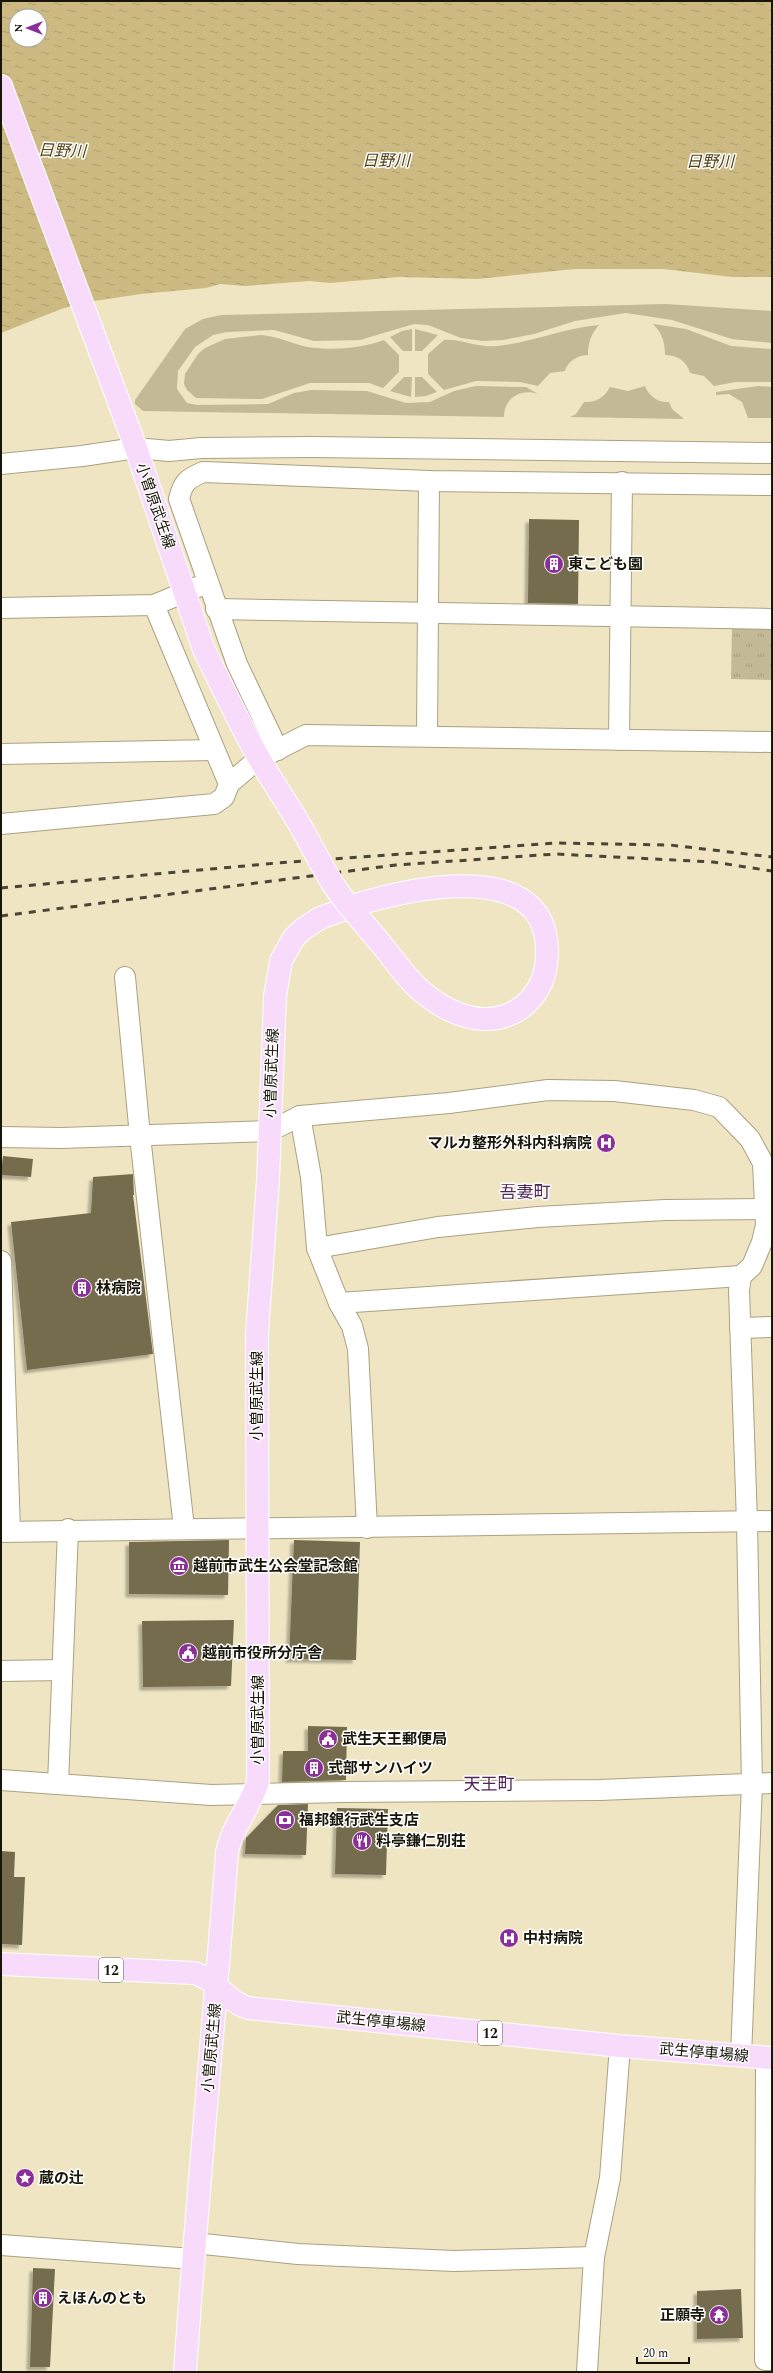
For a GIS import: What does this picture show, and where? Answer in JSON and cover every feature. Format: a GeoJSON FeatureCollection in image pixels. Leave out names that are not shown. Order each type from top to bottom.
{"type":"FeatureCollection","features":[{"type":"Feature","properties":{"kind":"main road","name":"小曽原武生線"},"geometry":{"type":"LineString","coordinates":[[1,86],[133,442],[204,650],[256,753],[336,888],[420,990],[444,1007],[473,1019],[487,1020],[506,1016],[522,1008],[535,994],[546,969],[547,956],[543,927],[527,902],[512,894],[489,887],[453,887],[394,894],[362,902],[311,923],[293,939],[281,961],[275,996],[270,1131],[258,1333],[258,1781],[255,1794],[229,1840],[193,2251],[185,2372]]}},
{"type":"Feature","properties":{"kind":"main road","name":"武生停車場線"},"geometry":{"type":"LineString","coordinates":[[1,1964],[194,1974],[202,1976],[217,1986],[239,2006],[248,2008],[620,2046],[769,2058]]}},
{"type":"Feature","properties":{"kind":"street"},"geometry":{"type":"LineString","coordinates":[[1,464],[82,456],[133,442],[169,451],[201,448],[312,447],[772,453]]}},
{"type":"Feature","properties":{"kind":"street"},"geometry":{"type":"LineString","coordinates":[[278,750],[237,664],[216,609],[179,499],[182,485],[192,477],[202,472],[429,481],[622,482],[772,485]]}},
{"type":"Feature","properties":{"kind":"street"},"geometry":{"type":"LineString","coordinates":[[427,736],[429,481]]}},
{"type":"Feature","properties":{"kind":"street"},"geometry":{"type":"LineString","coordinates":[[619,740],[622,616],[622,482]]}},
{"type":"Feature","properties":{"kind":"street"},"geometry":{"type":"LineString","coordinates":[[1,608],[154,605],[207,583]]}},
{"type":"Feature","properties":{"kind":"street"},"geometry":{"type":"LineString","coordinates":[[154,605],[229,784]]}},
{"type":"Feature","properties":{"kind":"street"},"geometry":{"type":"LineString","coordinates":[[216,609],[772,619]]}},
{"type":"Feature","properties":{"kind":"street"},"geometry":{"type":"LineString","coordinates":[[1,824],[214,804],[224,798],[229,784],[257,760],[306,736],[427,736],[772,742]]}},
{"type":"Feature","properties":{"kind":"street"},"geometry":{"type":"LineString","coordinates":[[1,754],[214,750]]}},
{"type":"Feature","properties":{"kind":"street"},"geometry":{"type":"LineString","coordinates":[[125,977],[140,1136],[184,1528]]}},
{"type":"Feature","properties":{"kind":"street"},"geometry":{"type":"LineString","coordinates":[[1,1137],[61,1138],[270,1131],[300,1116],[449,1103],[548,1090],[614,1091],[694,1100],[719,1107],[750,1139],[763,1163],[768,1209],[762,1242],[752,1266],[741,1276],[738,1290],[747,1522],[752,1784],[740,2056]]}},
{"type":"Feature","properties":{"kind":"street"},"geometry":{"type":"LineString","coordinates":[[300,1116],[311,1177],[317,1248],[340,1303],[352,1326],[358,1349],[367,1528]]}},
{"type":"Feature","properties":{"kind":"street"},"geometry":{"type":"LineString","coordinates":[[317,1248],[438,1227],[538,1218],[665,1210],[768,1209]]}},
{"type":"Feature","properties":{"kind":"street"},"geometry":{"type":"LineString","coordinates":[[1,1261],[6,1532],[68,1529],[367,1528],[772,1522]]}},
{"type":"Feature","properties":{"kind":"street"},"geometry":{"type":"LineString","coordinates":[[340,1303],[741,1276]]}},
{"type":"Feature","properties":{"kind":"street"},"geometry":{"type":"LineString","coordinates":[[740,1328],[772,1327]]}},
{"type":"Feature","properties":{"kind":"street"},"geometry":{"type":"LineString","coordinates":[[58,1784],[68,1529]]}},
{"type":"Feature","properties":{"kind":"street"},"geometry":{"type":"LineString","coordinates":[[1,1671],[62,1670]]}},
{"type":"Feature","properties":{"kind":"street"},"geometry":{"type":"LineString","coordinates":[[1,1780],[211,1795],[600,1790],[772,1783]]}},
{"type":"Feature","properties":{"kind":"street"},"geometry":{"type":"LineString","coordinates":[[587,2372],[594,2256],[610,2178],[620,2046]]}},
{"type":"Feature","properties":{"kind":"street"},"geometry":{"type":"LineString","coordinates":[[769,2058],[769,2233],[765,2360],[772,2360]]}},
{"type":"Feature","properties":{"kind":"street"},"geometry":{"type":"LineString","coordinates":[[1,2245],[298,2254],[454,2261],[594,2256]]}},
{"type":"Feature","properties":{"kind":"green space"},"geometry":{"type":"Polygon","coordinates":[[[666,304],[772,311],[772,343],[732,339],[672,320],[626,313],[575,321],[534,334],[503,340],[483,341],[461,338],[428,325],[414,324],[360,340],[314,341],[274,330],[227,332],[213,335],[195,347],[178,371],[177,389],[187,403],[197,405],[268,404],[294,393],[311,390],[367,391],[406,403],[430,402],[454,391],[476,386],[526,387],[538,394],[526,392],[515,396],[507,405],[504,417],[143,411],[135,404],[135,400],[185,329],[203,319],[221,315],[666,304]]]}},
{"type":"Feature","properties":{"kind":"green space"},"geometry":{"type":"Polygon","coordinates":[[[653,324],[686,329],[731,346],[772,349],[772,382],[736,382],[714,386],[704,376],[690,373],[687,365],[681,360],[674,356],[665,355],[662,338],[659,331],[653,324]]]}},
{"type":"Feature","properties":{"kind":"green space"},"geometry":{"type":"Polygon","coordinates":[[[599,325],[590,339],[588,355],[574,359],[568,364],[565,371],[550,373],[538,386],[520,382],[476,381],[444,390],[428,374],[428,354],[444,340],[456,340],[482,346],[496,346],[522,342],[573,329],[599,325]]]}},
{"type":"Feature","properties":{"kind":"green space"},"geometry":{"type":"Polygon","coordinates":[[[412,329],[412,351],[403,351],[390,337],[402,331],[412,329]]]}},
{"type":"Feature","properties":{"kind":"green space"},"geometry":{"type":"Polygon","coordinates":[[[415,329],[438,335],[422,351],[415,351],[415,329]]]}},
{"type":"Feature","properties":{"kind":"green space"},"geometry":{"type":"Polygon","coordinates":[[[261,335],[308,347],[327,349],[357,347],[384,340],[399,355],[399,372],[383,388],[369,383],[310,383],[262,399],[196,398],[187,390],[184,384],[185,374],[198,354],[205,348],[225,339],[261,335]]]}},
{"type":"Feature","properties":{"kind":"green space"},"geometry":{"type":"Polygon","coordinates":[[[404,377],[412,377],[411,397],[390,391],[404,377]]]}},
{"type":"Feature","properties":{"kind":"green space"},"geometry":{"type":"Polygon","coordinates":[[[415,377],[422,377],[437,392],[426,396],[415,397],[415,377]]]}},
{"type":"Feature","properties":{"kind":"green space"},"geometry":{"type":"Polygon","coordinates":[[[645,386],[654,398],[669,402],[672,409],[684,419],[570,417],[576,414],[584,402],[600,399],[606,394],[610,387],[628,391],[645,386]]]}},
{"type":"Feature","properties":{"kind":"green space"},"geometry":{"type":"Polygon","coordinates":[[[758,386],[772,387],[772,418],[748,418],[742,402],[729,394],[716,395],[716,392],[758,386]]]}},
{"type":"Feature","properties":{"kind":"green space"},"geometry":{"type":"Polygon","coordinates":[[[732,626],[772,627],[772,680],[731,679],[732,626]]]}},
{"type":"Feature","properties":{"kind":"water","name":"日野川"},"geometry":{"type":"Polygon","coordinates":[[[1,1],[772,1],[772,277],[732,277],[663,269],[575,269],[477,279],[399,277],[330,283],[309,281],[246,286],[220,284],[206,288],[141,294],[87,302],[61,309],[1,333],[1,1]]]}},
{"type":"Feature","properties":{"kind":"building","name":"東こども園"},"geometry":{"type":"Polygon","coordinates":[[[529,519],[579,520],[578,604],[528,603],[529,519]]]}},
{"type":"Feature","properties":{"kind":"building"},"geometry":{"type":"Polygon","coordinates":[[[3,1156],[33,1159],[31,1177],[1,1175],[3,1156]]]}},
{"type":"Feature","properties":{"kind":"building","name":"林病院"},"geometry":{"type":"Polygon","coordinates":[[[133,1174],[133,1195],[153,1354],[27,1370],[11,1222],[91,1213],[93,1177],[133,1174]]]}},
{"type":"Feature","properties":{"kind":"building","name":"越前市武生公会堂記念館"},"geometry":{"type":"Polygon","coordinates":[[[229,1540],[228,1595],[129,1594],[129,1542],[229,1540]]]}},
{"type":"Feature","properties":{"kind":"building"},"geometry":{"type":"Polygon","coordinates":[[[294,1540],[360,1542],[356,1660],[289,1659],[294,1540]]]}},
{"type":"Feature","properties":{"kind":"building","name":"越前市役所分庁舎"},"geometry":{"type":"Polygon","coordinates":[[[234,1620],[231,1686],[143,1687],[142,1621],[234,1620]]]}},
{"type":"Feature","properties":{"kind":"building","name":"式部サンハイツ"},"geometry":{"type":"Polygon","coordinates":[[[308,1726],[347,1727],[346,1780],[282,1782],[283,1751],[308,1751],[308,1726]]]}},
{"type":"Feature","properties":{"kind":"building","name":"福邦銀行武生支店"},"geometry":{"type":"Polygon","coordinates":[[[308,1804],[306,1855],[245,1854],[246,1838],[278,1805],[308,1804]]]}},
{"type":"Feature","properties":{"kind":"building","name":"料亭鎌仁別荘"},"geometry":{"type":"Polygon","coordinates":[[[337,1808],[388,1809],[386,1875],[335,1874],[337,1808]]]}},
{"type":"Feature","properties":{"kind":"building"},"geometry":{"type":"Polygon","coordinates":[[[1,1851],[15,1852],[14,1877],[25,1877],[22,1945],[1,1944],[1,1851]]]}},
{"type":"Feature","properties":{"kind":"building"},"geometry":{"type":"Polygon","coordinates":[[[33,2268],[55,2269],[50,2367],[30,2367],[33,2268]]]}},
{"type":"Feature","properties":{"kind":"building","name":"正願寺"},"geometry":{"type":"Polygon","coordinates":[[[741,2289],[743,2338],[697,2339],[697,2291],[741,2289]]]}},
{"type":"Feature","properties":{"kind":"railway"},"geometry":{"type":"LineString","coordinates":[[1,888],[277,863],[556,843],[670,845],[772,857]]}},
{"type":"Feature","properties":{"kind":"railway"},"geometry":{"type":"LineString","coordinates":[[1,916],[396,865],[556,854],[713,862],[772,871]]}},
{"type":"Feature","properties":{"kind":"place","name":"東こども園"},"geometry":{"type":"Point","coordinates":[554,564]}},
{"type":"Feature","properties":{"kind":"place","name":"マルカ整形外科内科病院"},"geometry":{"type":"Point","coordinates":[606,1143]}},
{"type":"Feature","properties":{"kind":"place","name":"林病院"},"geometry":{"type":"Point","coordinates":[82,1288]}},
{"type":"Feature","properties":{"kind":"place","name":"越前市武生公会堂記念館"},"geometry":{"type":"Point","coordinates":[179,1566]}},
{"type":"Feature","properties":{"kind":"place","name":"越前市役所分庁舎"},"geometry":{"type":"Point","coordinates":[188,1653]}},
{"type":"Feature","properties":{"kind":"place","name":"武生天王郵便局"},"geometry":{"type":"Point","coordinates":[328,1739]}},
{"type":"Feature","properties":{"kind":"place","name":"式部サンハイツ"},"geometry":{"type":"Point","coordinates":[314,1768]}},
{"type":"Feature","properties":{"kind":"place","name":"福邦銀行武生支店"},"geometry":{"type":"Point","coordinates":[285,1820]}},
{"type":"Feature","properties":{"kind":"place","name":"料亭鎌仁別荘"},"geometry":{"type":"Point","coordinates":[362,1841]}},
{"type":"Feature","properties":{"kind":"place","name":"中村病院"},"geometry":{"type":"Point","coordinates":[509,1938]}},
{"type":"Feature","properties":{"kind":"place","name":"蔵の辻"},"geometry":{"type":"Point","coordinates":[25,2178]}},
{"type":"Feature","properties":{"kind":"place","name":"えほんのとも"},"geometry":{"type":"Point","coordinates":[43,2298]}},
{"type":"Feature","properties":{"kind":"place","name":"正願寺"},"geometry":{"type":"Point","coordinates":[719,2315]}},
{"type":"Feature","properties":{"kind":"district","name":"吾妻町"},"geometry":{"type":"Point","coordinates":[525,1193]}},
{"type":"Feature","properties":{"kind":"district","name":"天王町"},"geometry":{"type":"Point","coordinates":[489,1785]}}]}
